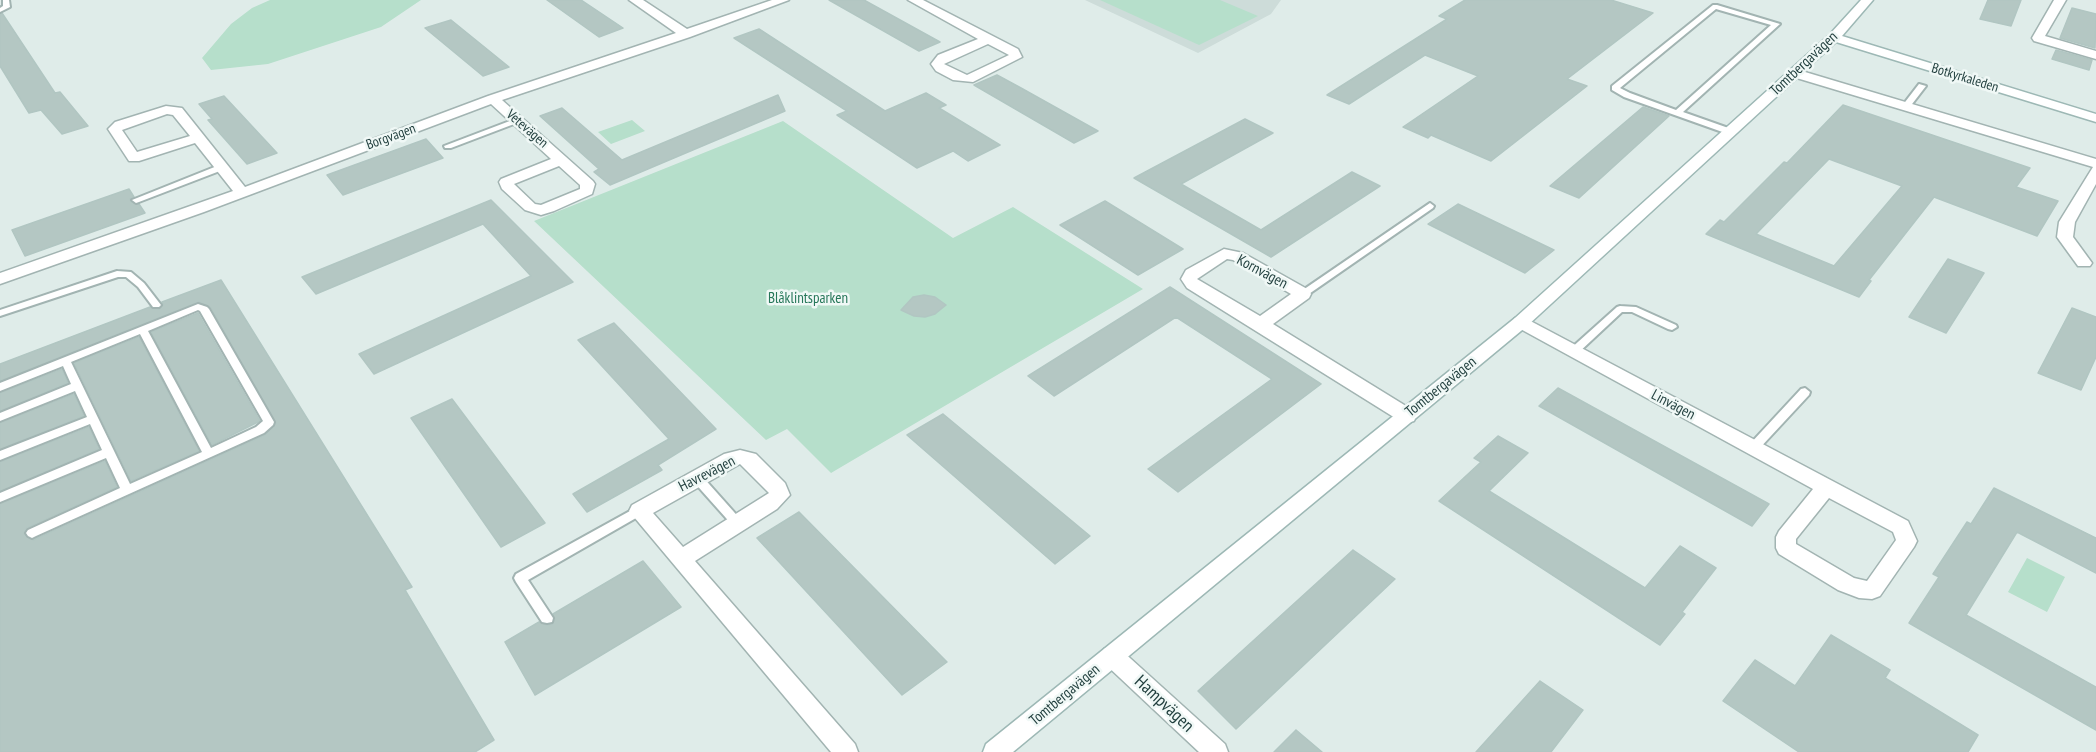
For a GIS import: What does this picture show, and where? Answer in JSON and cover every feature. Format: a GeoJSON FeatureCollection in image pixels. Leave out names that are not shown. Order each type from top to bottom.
{"type":"FeatureCollection","features":[{"type":"Feature","properties":{"kind":"street"},"geometry":{"type":"LineString","coordinates":[[635,0],[686,34]]}},
{"type":"Feature","properties":{"kind":"street","name":"Borgvägen"},"geometry":{"type":"LineString","coordinates":[[0,279],[493,99],[783,0]]}},
{"type":"Feature","properties":{"kind":"street"},"geometry":{"type":"LineString","coordinates":[[914,0],[1014,52],[1016,57],[968,79],[958,77],[937,64],[942,58],[988,39]]}},
{"type":"Feature","properties":{"kind":"street","name":"Tomtbergavägen"},"geometry":{"type":"LineString","coordinates":[[995,752],[1521,322],[1834,37],[1867,0]]}},
{"type":"Feature","properties":{"kind":"street"},"geometry":{"type":"LineString","coordinates":[[2060,0],[2038,38],[2096,55]]}},
{"type":"Feature","properties":{"kind":"street","name":"Botkyrkaleden"},"geometry":{"type":"LineString","coordinates":[[1834,37],[2096,118]]}},
{"type":"Feature","properties":{"kind":"street"},"geometry":{"type":"LineString","coordinates":[[1795,73],[2096,164]]}},
{"type":"Feature","properties":{"kind":"street","name":"Vetevägen"},"geometry":{"type":"LineString","coordinates":[[493,99],[561,159],[588,184],[587,191],[541,210],[530,207],[507,186],[506,182],[561,159]]}},
{"type":"Feature","properties":{"kind":"street"},"geometry":{"type":"LineString","coordinates":[[197,138],[134,158],[115,129],[120,125],[166,110],[177,111],[242,192]]}},
{"type":"Feature","properties":{"kind":"street"},"geometry":{"type":"LineString","coordinates":[[2084,263],[2065,237],[2067,222],[2096,171]]}},
{"type":"Feature","properties":{"kind":"street","name":"Kornvägen"},"geometry":{"type":"LineString","coordinates":[[1261,324],[1303,294],[1237,256],[1224,254],[1192,274],[1189,279],[1193,284],[1407,416]]}},
{"type":"Feature","properties":{"kind":"street","name":"Linvägen"},"geometry":{"type":"LineString","coordinates":[[1521,322],[1901,527],[1906,534],[1907,541],[1872,590],[1859,589],[1846,584],[1786,548],[1786,537],[1826,487]]}},
{"type":"Feature","properties":{"kind":"street","name":"Havrevägen"},"geometry":{"type":"LineString","coordinates":[[639,511],[731,459],[740,457],[749,459],[778,488],[780,495],[770,504],[681,559]]}},
{"type":"Feature","properties":{"kind":"street"},"geometry":{"type":"LineString","coordinates":[[639,511],[846,752]]}},
{"type":"Feature","properties":{"kind":"street","name":"Hampvägen"},"geometry":{"type":"LineString","coordinates":[[1112,656],[1216,752]]}},
{"type":"Feature","properties":{"kind":"lane"},"geometry":{"type":"LineString","coordinates":[[0,10],[7,7],[6,0]]}},
{"type":"Feature","properties":{"kind":"lane"},"geometry":{"type":"LineString","coordinates":[[1677,113],[1776,24],[1714,6],[1615,88],[1627,95],[1677,113],[1731,132]]}},
{"type":"Feature","properties":{"kind":"lane"},"geometry":{"type":"LineString","coordinates":[[1906,106],[1923,86]]}},
{"type":"Feature","properties":{"kind":"lane"},"geometry":{"type":"LineString","coordinates":[[448,146],[518,121]]}},
{"type":"Feature","properties":{"kind":"lane"},"geometry":{"type":"LineString","coordinates":[[136,200],[222,167]]}},
{"type":"Feature","properties":{"kind":"lane"},"geometry":{"type":"LineString","coordinates":[[1303,294],[1430,206]]}},
{"type":"Feature","properties":{"kind":"lane"},"geometry":{"type":"LineString","coordinates":[[0,313],[117,274],[128,274],[141,285],[156,305]]}},
{"type":"Feature","properties":{"kind":"lane"},"geometry":{"type":"LineString","coordinates":[[0,387],[192,308],[202,308],[269,422],[264,428],[32,532]]}},
{"type":"Feature","properties":{"kind":"lane"},"geometry":{"type":"LineString","coordinates":[[1573,352],[1620,309],[1626,308],[1640,312],[1672,327]]}},
{"type":"Feature","properties":{"kind":"lane"},"geometry":{"type":"LineString","coordinates":[[142,329],[208,453]]}},
{"type":"Feature","properties":{"kind":"lane"},"geometry":{"type":"LineString","coordinates":[[65,360],[127,490]]}},
{"type":"Feature","properties":{"kind":"lane"},"geometry":{"type":"LineString","coordinates":[[0,417],[77,386]]}},
{"type":"Feature","properties":{"kind":"lane"},"geometry":{"type":"LineString","coordinates":[[1753,448],[1805,392]]}},
{"type":"Feature","properties":{"kind":"lane"},"geometry":{"type":"LineString","coordinates":[[0,456],[93,419]]}},
{"type":"Feature","properties":{"kind":"lane"},"geometry":{"type":"LineString","coordinates":[[0,498],[109,452]]}},
{"type":"Feature","properties":{"kind":"lane"},"geometry":{"type":"LineString","coordinates":[[697,478],[738,524]]}},
{"type":"Feature","properties":{"kind":"lane"},"geometry":{"type":"LineString","coordinates":[[547,618],[520,578],[639,511]]}},
{"type":"Feature","properties":{"kind":"shaded area"},"geometry":{"type":"Polygon","coordinates":[[[1085,0],[1281,0],[1271,14],[1198,53],[1085,0]]]}},
{"type":"Feature","properties":{"kind":"green space"},"geometry":{"type":"Polygon","coordinates":[[[270,0],[421,0],[381,27],[268,64],[211,70],[202,58],[231,24],[252,8],[270,0]]]}},
{"type":"Feature","properties":{"kind":"green space"},"geometry":{"type":"Polygon","coordinates":[[[1100,0],[1220,0],[1258,16],[1199,45],[1100,0]]]}},
{"type":"Feature","properties":{"kind":"green space"},"geometry":{"type":"Polygon","coordinates":[[[632,120],[645,131],[611,144],[598,132],[632,120]]]}},
{"type":"Feature","properties":{"kind":"green space","name":"Blåklintsparken"},"geometry":{"type":"Polygon","coordinates":[[[783,121],[953,238],[1013,207],[1143,289],[831,473],[787,429],[766,440],[534,221],[783,121]]]}},
{"type":"Feature","properties":{"kind":"green space"},"geometry":{"type":"Polygon","coordinates":[[[2027,558],[2065,577],[2047,612],[2008,592],[2027,558]]]}},
{"type":"Feature","properties":{"kind":"building"},"geometry":{"type":"Polygon","coordinates":[[[547,0],[581,0],[623,28],[599,37],[547,0]]]}},
{"type":"Feature","properties":{"kind":"building"},"geometry":{"type":"Polygon","coordinates":[[[829,0],[864,0],[940,42],[919,51],[829,0]]]}},
{"type":"Feature","properties":{"kind":"building"},"geometry":{"type":"Polygon","coordinates":[[[1465,0],[1611,0],[1653,13],[1567,79],[1587,86],[1491,161],[1431,135],[1428,138],[1403,127],[1478,76],[1425,55],[1349,104],[1327,95],[1447,19],[1439,16],[1465,0]]]}},
{"type":"Feature","properties":{"kind":"building"},"geometry":{"type":"Polygon","coordinates":[[[1988,0],[2021,0],[2011,26],[1980,19],[1988,0]]]}},
{"type":"Feature","properties":{"kind":"building"},"geometry":{"type":"Polygon","coordinates":[[[2072,8],[2096,14],[2095,48],[2060,38],[2072,8]]]}},
{"type":"Feature","properties":{"kind":"building"},"geometry":{"type":"Polygon","coordinates":[[[2,13],[55,93],[60,92],[88,126],[62,134],[41,110],[29,113],[0,66],[0,14],[2,13]]]}},
{"type":"Feature","properties":{"kind":"building"},"geometry":{"type":"Polygon","coordinates":[[[451,20],[509,67],[483,76],[425,28],[451,20]]]}},
{"type":"Feature","properties":{"kind":"building"},"geometry":{"type":"Polygon","coordinates":[[[759,29],[885,111],[926,93],[946,105],[939,108],[1000,145],[968,161],[953,151],[917,168],[837,115],[847,111],[734,38],[759,29]]]}},
{"type":"Feature","properties":{"kind":"building"},"geometry":{"type":"Polygon","coordinates":[[[2056,50],[2092,60],[2089,70],[2052,59],[2056,50]]]}},
{"type":"Feature","properties":{"kind":"building"},"geometry":{"type":"Polygon","coordinates":[[[997,75],[1098,131],[1074,143],[974,85],[997,75]]]}},
{"type":"Feature","properties":{"kind":"building"},"geometry":{"type":"Polygon","coordinates":[[[778,95],[785,111],[610,185],[594,172],[599,169],[540,116],[562,108],[622,160],[778,95]]]}},
{"type":"Feature","properties":{"kind":"building"},"geometry":{"type":"Polygon","coordinates":[[[224,96],[277,153],[247,164],[208,120],[212,119],[199,104],[224,96]]]}},
{"type":"Feature","properties":{"kind":"building"},"geometry":{"type":"Polygon","coordinates":[[[1843,105],[2030,168],[2016,187],[2058,201],[2037,236],[1934,197],[1869,280],[1871,281],[1859,297],[1706,234],[1720,220],[1724,222],[1784,162],[1787,163],[1843,105]],[[1829,159],[1756,234],[1834,266],[1902,186],[1829,159]]]}},
{"type":"Feature","properties":{"kind":"building"},"geometry":{"type":"Polygon","coordinates":[[[1643,107],[1669,116],[1579,198],[1550,186],[1643,107]]]}},
{"type":"Feature","properties":{"kind":"building"},"geometry":{"type":"Polygon","coordinates":[[[1245,119],[1273,133],[1181,184],[1261,230],[1352,172],[1380,186],[1271,257],[1134,178],[1245,119]]]}},
{"type":"Feature","properties":{"kind":"building"},"geometry":{"type":"Polygon","coordinates":[[[426,139],[443,158],[343,195],[327,175],[426,139]]]}},
{"type":"Feature","properties":{"kind":"building"},"geometry":{"type":"Polygon","coordinates":[[[129,189],[134,197],[130,199],[131,202],[139,204],[145,213],[25,256],[12,230],[129,189]]]}},
{"type":"Feature","properties":{"kind":"building"},"geometry":{"type":"Polygon","coordinates":[[[491,200],[573,282],[374,374],[359,354],[531,276],[483,224],[316,294],[302,277],[491,200]]]}},
{"type":"Feature","properties":{"kind":"building"},"geometry":{"type":"Polygon","coordinates":[[[1105,201],[1183,249],[1138,275],[1060,225],[1105,201]]]}},
{"type":"Feature","properties":{"kind":"building"},"geometry":{"type":"Polygon","coordinates":[[[1458,204],[1554,250],[1525,273],[1428,224],[1458,204]]]}},
{"type":"Feature","properties":{"kind":"building"},"geometry":{"type":"Polygon","coordinates":[[[1948,259],[1984,273],[1946,333],[1909,317],[1948,259]]]}},
{"type":"Feature","properties":{"kind":"building"},"geometry":{"type":"Polygon","coordinates":[[[221,280],[412,587],[405,590],[494,740],[475,752],[0,752],[0,504],[105,461],[117,487],[27,528],[24,534],[33,540],[265,435],[276,423],[211,308],[199,302],[0,381],[0,364],[150,307],[159,309],[163,305],[162,302],[221,280]]]}},
{"type":"Feature","properties":{"kind":"building"},"geometry":{"type":"Polygon","coordinates":[[[1170,287],[1321,384],[1178,492],[1148,469],[1272,379],[1176,317],[1054,396],[1028,376],[1170,287]]]}},
{"type":"Feature","properties":{"kind":"building"},"geometry":{"type":"Polygon","coordinates":[[[924,295],[935,297],[946,305],[935,314],[925,317],[914,316],[901,310],[913,297],[924,295]]]}},
{"type":"Feature","properties":{"kind":"building"},"geometry":{"type":"Polygon","coordinates":[[[2072,308],[2096,317],[2096,357],[2081,390],[2038,373],[2072,308]]]}},
{"type":"Feature","properties":{"kind":"building"},"geometry":{"type":"Polygon","coordinates":[[[198,313],[260,421],[212,445],[151,332],[198,313]]]}},
{"type":"Feature","properties":{"kind":"building"},"geometry":{"type":"Polygon","coordinates":[[[614,323],[716,429],[658,465],[662,470],[587,512],[573,494],[669,439],[578,340],[614,323]]]}},
{"type":"Feature","properties":{"kind":"building"},"geometry":{"type":"Polygon","coordinates":[[[139,337],[199,451],[131,481],[74,363],[139,337]]]}},
{"type":"Feature","properties":{"kind":"building"},"geometry":{"type":"Polygon","coordinates":[[[62,369],[68,383],[0,411],[0,393],[62,369]]]}},
{"type":"Feature","properties":{"kind":"building"},"geometry":{"type":"Polygon","coordinates":[[[1558,388],[1769,504],[1752,526],[1539,406],[1558,388]]]}},
{"type":"Feature","properties":{"kind":"building"},"geometry":{"type":"Polygon","coordinates":[[[74,394],[84,416],[0,449],[0,423],[74,394]]]}},
{"type":"Feature","properties":{"kind":"building"},"geometry":{"type":"Polygon","coordinates":[[[452,399],[545,523],[501,547],[411,418],[452,399]]]}},
{"type":"Feature","properties":{"kind":"building"},"geometry":{"type":"Polygon","coordinates":[[[943,414],[1090,536],[1055,564],[907,435],[943,414]]]}},
{"type":"Feature","properties":{"kind":"building"},"geometry":{"type":"Polygon","coordinates":[[[89,427],[99,449],[0,491],[0,462],[89,427]]]}},
{"type":"Feature","properties":{"kind":"building"},"geometry":{"type":"Polygon","coordinates":[[[1498,436],[1528,453],[1489,491],[1645,588],[1680,546],[1716,568],[1682,612],[1685,614],[1660,645],[1439,501],[1481,462],[1474,458],[1498,436]]]}},
{"type":"Feature","properties":{"kind":"building"},"geometry":{"type":"Polygon","coordinates":[[[1994,488],[2096,538],[2096,573],[2017,532],[1966,615],[2096,687],[2096,730],[1909,623],[1939,577],[1933,574],[1967,522],[1971,524],[1994,488]]]}},
{"type":"Feature","properties":{"kind":"building"},"geometry":{"type":"Polygon","coordinates":[[[799,512],[947,662],[902,695],[757,538],[799,512]]]}},
{"type":"Feature","properties":{"kind":"building"},"geometry":{"type":"Polygon","coordinates":[[[1353,550],[1395,579],[1236,729],[1198,691],[1353,550]]]}},
{"type":"Feature","properties":{"kind":"building"},"geometry":{"type":"Polygon","coordinates":[[[643,561],[681,607],[535,695],[505,642],[539,622],[552,624],[555,619],[553,614],[643,561]]]}},
{"type":"Feature","properties":{"kind":"building"},"geometry":{"type":"Polygon","coordinates":[[[1831,635],[1890,670],[1885,678],[1978,735],[1968,752],[1799,752],[1723,701],[1755,660],[1795,686],[1831,635]]]}},
{"type":"Feature","properties":{"kind":"building"},"geometry":{"type":"Polygon","coordinates":[[[1540,681],[1583,710],[1551,752],[1476,752],[1540,681]]]}},
{"type":"Feature","properties":{"kind":"building"},"geometry":{"type":"Polygon","coordinates":[[[1296,730],[1322,752],[1274,752],[1296,730]]]}}]}
